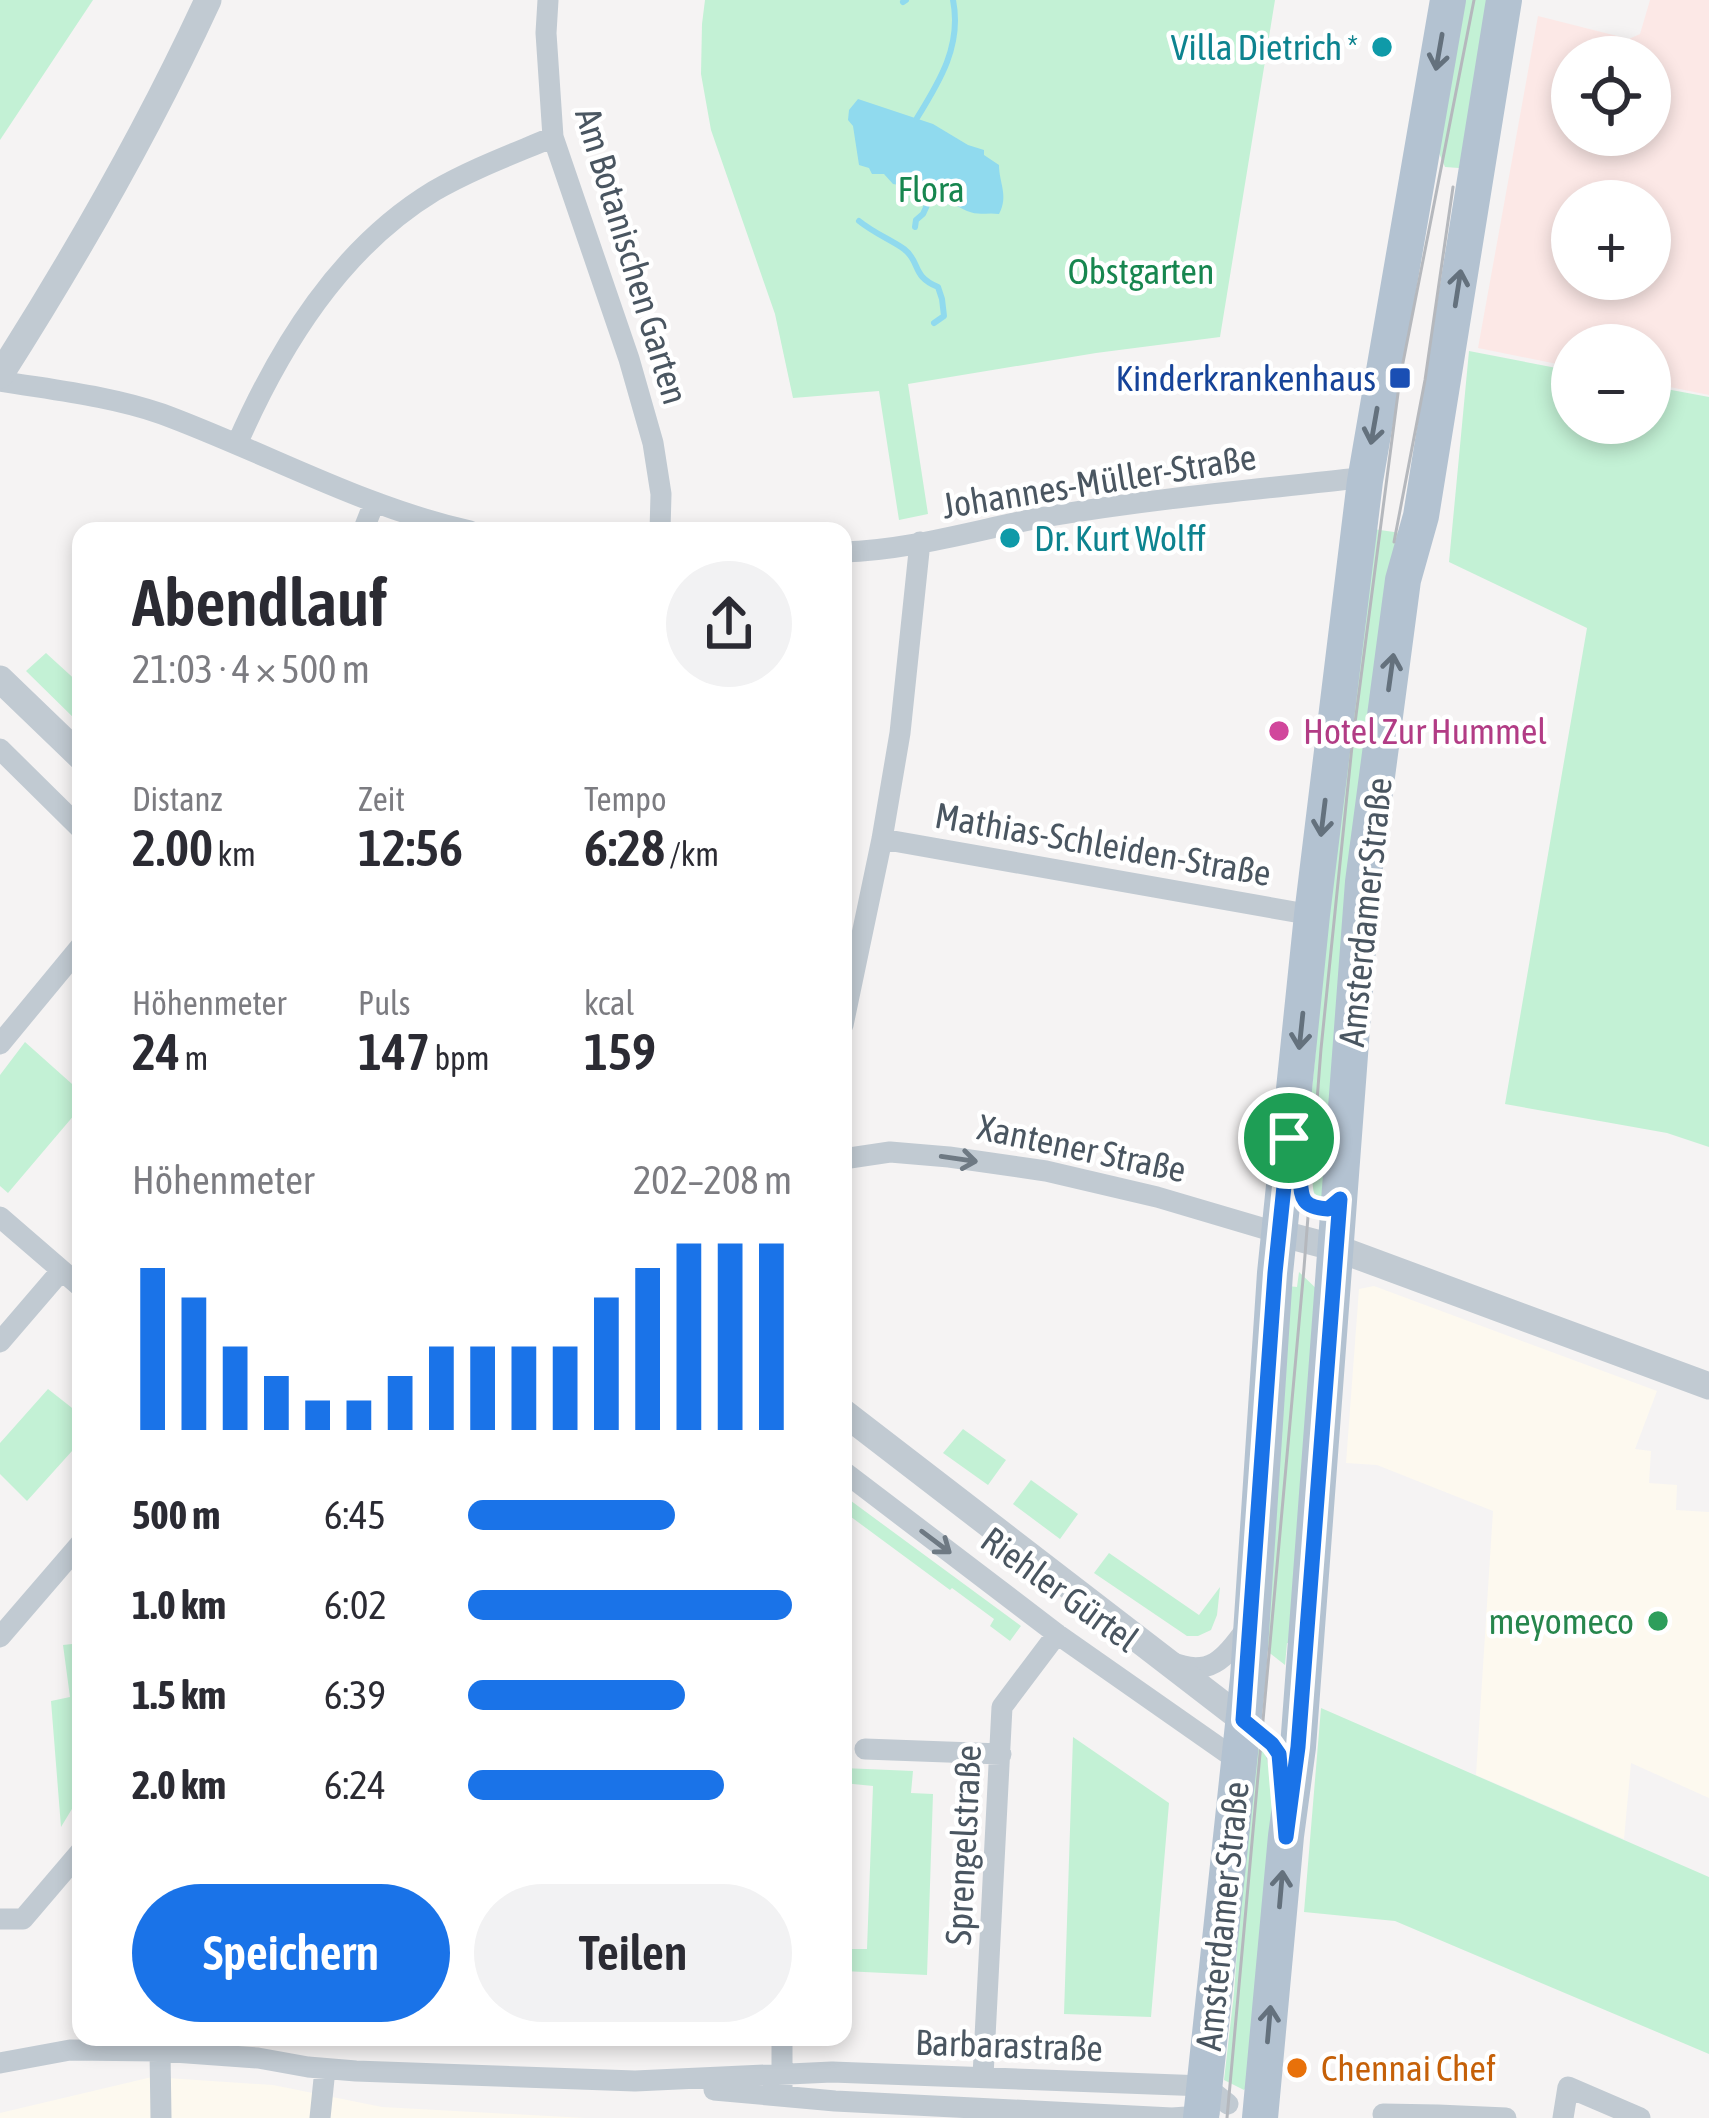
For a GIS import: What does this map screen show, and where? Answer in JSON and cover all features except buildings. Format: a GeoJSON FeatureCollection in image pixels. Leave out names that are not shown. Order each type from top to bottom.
{"type":"FeatureCollection","features":[{"type":"Feature","properties":{"kind":"main road","name":"Amsterdamer Straße"},"geometry":{"type":"LineString","coordinates":[[1226,2108],[1237,1760],[1279,1233],[1312,914],[1365,481],[1448,0]]}},
{"type":"Feature","properties":{"kind":"main road","name":"Amsterdamer Straße"},"geometry":{"type":"LineString","coordinates":[[1226,2108],[1286,1837],[1300,1727],[1363,882],[1403,580],[1421,516],[1504,0]]}},
{"type":"Feature","properties":{"kind":"main road"},"geometry":{"type":"LineString","coordinates":[[1423,139],[1435,173],[1473,196]]}},
{"type":"Feature","properties":{"kind":"main road"},"geometry":{"type":"LineString","coordinates":[[1289,1138],[1301,1196],[1309,1205],[1328,1209],[1340,1199]]}},
{"type":"Feature","properties":{"kind":"street"},"geometry":{"type":"LineString","coordinates":[[208,0],[128,161],[0,378],[132,406],[237,444],[374,503],[439,522]]}},
{"type":"Feature","properties":{"kind":"street","name":"Am Botanischen Garten"},"geometry":{"type":"LineString","coordinates":[[548,0],[553,136],[653,443],[661,522]]}},
{"type":"Feature","properties":{"kind":"street"},"geometry":{"type":"LineString","coordinates":[[237,444],[278,359],[321,295],[356,256],[433,192],[553,136]]}},
{"type":"Feature","properties":{"kind":"street","name":"Johannes-Müller-Straße"},"geometry":{"type":"LineString","coordinates":[[852,551],[1114,505],[1365,481]]}},
{"type":"Feature","properties":{"kind":"street"},"geometry":{"type":"LineString","coordinates":[[367,522],[374,503]]}},
{"type":"Feature","properties":{"kind":"street"},"geometry":{"type":"LineString","coordinates":[[852,982],[900,733],[920,542]]}},
{"type":"Feature","properties":{"kind":"street"},"geometry":{"type":"LineString","coordinates":[[0,679],[72,748]]}},
{"type":"Feature","properties":{"kind":"street"},"geometry":{"type":"LineString","coordinates":[[0,749],[72,820]]}},
{"type":"Feature","properties":{"kind":"street","name":"Mathias-Schleiden-Straße"},"geometry":{"type":"LineString","coordinates":[[882,838],[1312,914]]}},
{"type":"Feature","properties":{"kind":"street"},"geometry":{"type":"LineString","coordinates":[[0,1044],[72,957]]}},
{"type":"Feature","properties":{"kind":"street","name":"Xantener Straße"},"geometry":{"type":"LineString","coordinates":[[852,1158],[890,1151],[1046,1171],[1157,1197],[1336,1248],[1709,1386]]}},
{"type":"Feature","properties":{"kind":"street"},"geometry":{"type":"LineString","coordinates":[[0,1217],[72,1280]]}},
{"type":"Feature","properties":{"kind":"street"},"geometry":{"type":"LineString","coordinates":[[0,1342],[61,1271]]}},
{"type":"Feature","properties":{"kind":"street","name":"Riehler Gürtel"},"geometry":{"type":"LineString","coordinates":[[852,1419],[1272,1744],[1279,1754],[1286,1837]]}},
{"type":"Feature","properties":{"kind":"street","name":"Riehler Gürtel"},"geometry":{"type":"LineString","coordinates":[[852,1478],[1057,1634],[1237,1760]]}},
{"type":"Feature","properties":{"kind":"street"},"geometry":{"type":"LineString","coordinates":[[0,1637],[72,1553]]}},
{"type":"Feature","properties":{"kind":"street","name":"Riehler Gürtel"},"geometry":{"type":"LineString","coordinates":[[1171,1662],[1187,1669],[1218,1663],[1250,1624]]}},
{"type":"Feature","properties":{"kind":"street","name":"Sprengelstraße"},"geometry":{"type":"LineString","coordinates":[[983,2076],[1002,1707],[1057,1634]]}},
{"type":"Feature","properties":{"kind":"street"},"geometry":{"type":"LineString","coordinates":[[865,1749],[1001,1754]]}},
{"type":"Feature","properties":{"kind":"street"},"geometry":{"type":"LineString","coordinates":[[0,1919],[22,1918],[72,1861]]}},
{"type":"Feature","properties":{"kind":"street"},"geometry":{"type":"LineString","coordinates":[[782,2046],[782,2087]]}},
{"type":"Feature","properties":{"kind":"street","name":"Barbarastraße"},"geometry":{"type":"LineString","coordinates":[[0,2063],[70,2050],[160,2050],[325,2069],[782,2087],[1134,2117],[1226,2108]]}},
{"type":"Feature","properties":{"kind":"street"},"geometry":{"type":"LineString","coordinates":[[160,2050],[161,2118]]}},
{"type":"Feature","properties":{"kind":"street"},"geometry":{"type":"LineString","coordinates":[[320,2118],[325,2069]]}},
{"type":"Feature","properties":{"kind":"street","name":"Barbarastraße"},"geometry":{"type":"LineString","coordinates":[[782,2087],[832,2072],[983,2076],[1226,2108]]}},
{"type":"Feature","properties":{"kind":"street"},"geometry":{"type":"LineString","coordinates":[[1563,2118],[1568,2087],[1640,2118]]}},
{"type":"Feature","properties":{"kind":"street"},"geometry":{"type":"LineString","coordinates":[[1383,2114],[1507,2118]]}},
{"type":"Feature","properties":{"kind":"shaded area"},"geometry":{"type":"Polygon","coordinates":[[[1650,0],[1709,0],[1709,395],[1671,387],[1671,324],[1551,324],[1551,363],[1478,348],[1538,16],[1617,36],[1551,36],[1551,156],[1671,156],[1671,36],[1636,36],[1650,0]]]}},
{"type":"Feature","properties":{"kind":"shaded area"},"geometry":{"type":"Polygon","coordinates":[[[1374,1286],[1657,1391],[1635,1449],[1651,1451],[1649,1483],[1677,1485],[1676,1510],[1709,1512],[1709,1798],[1631,1763],[1624,1839],[1476,1775],[1493,1511],[1377,1465],[1346,1463],[1359,1289],[1374,1286]]]}},
{"type":"Feature","properties":{"kind":"shaded area"},"geometry":{"type":"Polygon","coordinates":[[[152,2077],[273,2085],[382,2107],[585,2118],[0,2118],[0,2113],[152,2077]]]}},
{"type":"Feature","properties":{"kind":"green space"},"geometry":{"type":"Polygon","coordinates":[[[0,0],[93,0],[0,140],[0,0]]]}},
{"type":"Feature","properties":{"kind":"green space","name":"Flora"},"geometry":{"type":"Polygon","coordinates":[[[705,0],[1275,0],[1220,337],[908,384],[928,514],[899,520],[879,391],[793,398],[775,314],[711,130],[701,74],[705,0]]]}},
{"type":"Feature","properties":{"kind":"green space"},"geometry":{"type":"Polygon","coordinates":[[[1465,0],[1493,0],[1459,168],[1445,167],[1439,153],[1465,0]]]}},
{"type":"Feature","properties":{"kind":"green space"},"geometry":{"type":"Polygon","coordinates":[[[1469,351],[1551,367],[1551,444],[1671,444],[1671,390],[1709,397],[1709,1147],[1667,1133],[1505,1104],[1587,628],[1449,562],[1469,351]]]}},
{"type":"Feature","properties":{"kind":"green space"},"geometry":{"type":"Polygon","coordinates":[[[1373,529],[1408,534],[1325,1200],[1311,1195],[1303,1183],[1316,1000],[1373,529]]]}},
{"type":"Feature","properties":{"kind":"green space"},"geometry":{"type":"Polygon","coordinates":[[[46,653],[72,677],[72,716],[26,671],[46,653]]]}},
{"type":"Feature","properties":{"kind":"green space"},"geometry":{"type":"Polygon","coordinates":[[[25,1042],[72,1084],[72,1118],[8,1193],[0,1186],[0,1075],[25,1042]]]}},
{"type":"Feature","properties":{"kind":"green space"},"geometry":{"type":"Polygon","coordinates":[[[1299,1272],[1323,1295],[1296,1644],[1287,1643],[1285,1665],[1258,1644],[1288,1286],[1297,1287],[1299,1272]]]}},
{"type":"Feature","properties":{"kind":"green space"},"geometry":{"type":"Polygon","coordinates":[[[48,1389],[72,1408],[72,1451],[27,1501],[0,1474],[0,1443],[48,1389]]]}},
{"type":"Feature","properties":{"kind":"green space"},"geometry":{"type":"Polygon","coordinates":[[[963,1429],[1006,1460],[988,1485],[943,1453],[963,1429]]]}},
{"type":"Feature","properties":{"kind":"green space"},"geometry":{"type":"Polygon","coordinates":[[[1031,1480],[1078,1514],[1060,1539],[1013,1504],[1031,1480]]]}},
{"type":"Feature","properties":{"kind":"green space"},"geometry":{"type":"Polygon","coordinates":[[[852,1502],[1021,1626],[1010,1641],[990,1626],[994,1619],[852,1518],[852,1502]]]}},
{"type":"Feature","properties":{"kind":"green space"},"geometry":{"type":"Polygon","coordinates":[[[1109,1553],[1199,1615],[1220,1587],[1211,1630],[1187,1636],[1094,1573],[1109,1553]]]}},
{"type":"Feature","properties":{"kind":"green space"},"geometry":{"type":"Polygon","coordinates":[[[72,1644],[72,1809],[61,1827],[51,1701],[70,1697],[63,1645],[72,1644]]]}},
{"type":"Feature","properties":{"kind":"green space"},"geometry":{"type":"Polygon","coordinates":[[[1321,1708],[1709,1877],[1709,2054],[1395,1921],[1304,1912],[1321,1708]]]}},
{"type":"Feature","properties":{"kind":"green space"},"geometry":{"type":"Polygon","coordinates":[[[1073,1737],[1169,1803],[1151,2017],[1064,2014],[1073,1737]]]}},
{"type":"Feature","properties":{"kind":"green space"},"geometry":{"type":"Polygon","coordinates":[[[1269,1750],[1275,1779],[1254,2078],[1244,2090],[1224,2080],[1251,1754],[1269,1750]]]}},
{"type":"Feature","properties":{"kind":"green space"},"geometry":{"type":"Polygon","coordinates":[[[852,1768],[913,1771],[911,1793],[933,1794],[927,1975],[852,1971],[852,1949],[867,1949],[873,1786],[852,1784],[852,1768]]]}},
{"type":"Feature","properties":{"kind":"water"},"geometry":{"type":"Polygon","coordinates":[[[858,99],[933,124],[984,150],[999,165],[1003,195],[999,214],[967,211],[931,189],[918,197],[900,193],[899,185],[884,174],[872,174],[859,165],[848,120],[858,99]]]}},
{"type":"Feature","properties":{"kind":"waterway"},"geometry":{"type":"LineString","coordinates":[[917,118],[952,47],[953,0]]}},
{"type":"Feature","properties":{"kind":"waterway"},"geometry":{"type":"LineString","coordinates":[[915,227],[933,192]]}},
{"type":"Feature","properties":{"kind":"waterway"},"geometry":{"type":"LineString","coordinates":[[859,221],[904,249],[920,274],[938,287],[944,316],[934,323]]}},
{"type":"Feature","properties":{"kind":"tram line"},"geometry":{"type":"LineString","coordinates":[[1227,2118],[1352,746],[1400,378],[1474,0]]}},
{"type":"Feature","properties":{"kind":"tram line"},"geometry":{"type":"LineString","coordinates":[[1394,542],[1425,380],[1453,187]]}},
{"type":"Feature","properties":{"kind":"place","name":"Villa Dietrich *"},"geometry":{"type":"Point","coordinates":[1382,47]}},
{"type":"Feature","properties":{"kind":"place","name":"Kinderkrankenhaus"},"geometry":{"type":"Point","coordinates":[1400,378]}},
{"type":"Feature","properties":{"kind":"place","name":"Dr. Kurt Wolff"},"geometry":{"type":"Point","coordinates":[1010,538]}},
{"type":"Feature","properties":{"kind":"place","name":"Hotel Zur Hummel"},"geometry":{"type":"Point","coordinates":[1279,731]}},
{"type":"Feature","properties":{"kind":"place","name":"meyomeco"},"geometry":{"type":"Point","coordinates":[1658,1621]}},
{"type":"Feature","properties":{"kind":"place","name":"Chennai Chef"},"geometry":{"type":"Point","coordinates":[1297,2068]}},
{"type":"Feature","properties":{"kind":"route"},"geometry":{"type":"LineString","coordinates":[[1289,1138],[1301,1196],[1309,1205],[1328,1209],[1340,1199],[1298,1747],[1286,1837],[1279,1754],[1243,1720],[1289,1138]]}},
{"type":"Feature","properties":{"kind":"park label","name":"Obstgarten"},"geometry":{"type":"Point","coordinates":[1141,271]}}]}
